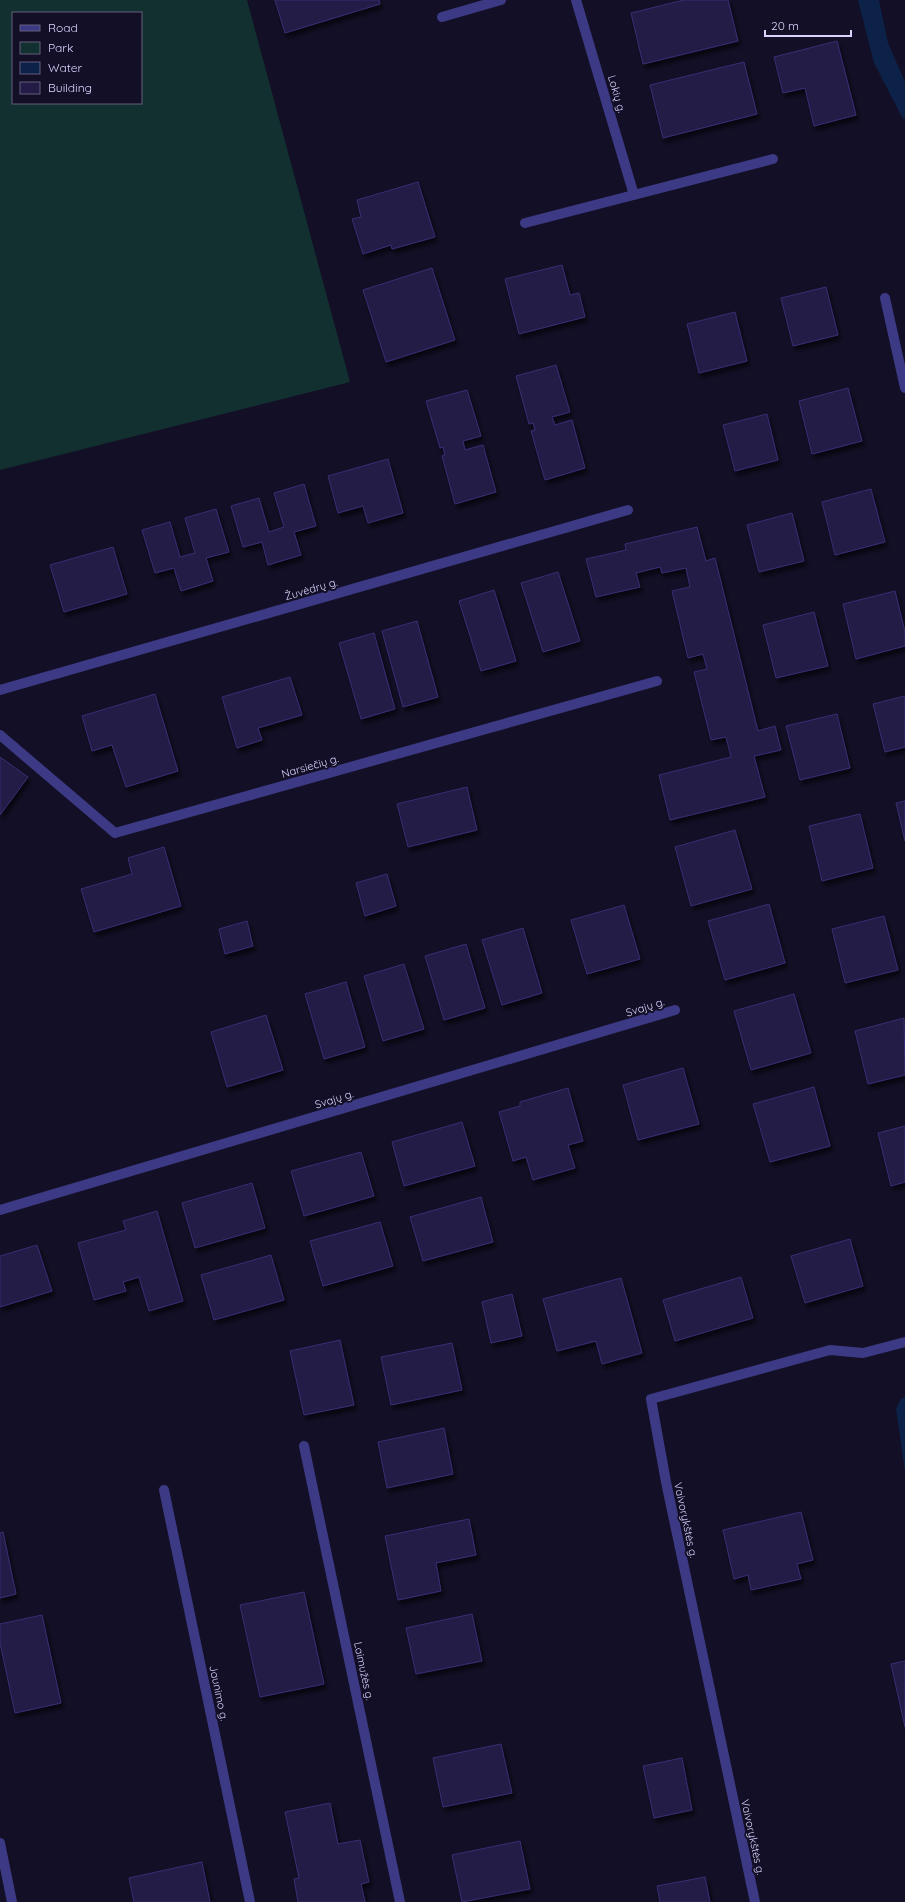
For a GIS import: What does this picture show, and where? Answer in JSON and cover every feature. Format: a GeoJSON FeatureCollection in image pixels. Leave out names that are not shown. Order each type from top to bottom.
{"type":"FeatureCollection","features":[{"type":"Feature","properties":{"kind":"street"},"geometry":{"type":"LineString","coordinates":[[442,17],[501,0]]}},
{"type":"Feature","properties":{"kind":"street","name":"Lokių g."},"geometry":{"type":"LineString","coordinates":[[576,0],[634,195]]}},
{"type":"Feature","properties":{"kind":"street"},"geometry":{"type":"LineString","coordinates":[[525,223],[773,160]]}},
{"type":"Feature","properties":{"kind":"street"},"geometry":{"type":"LineString","coordinates":[[885,298],[905,388]]}},
{"type":"Feature","properties":{"kind":"street","name":"Žuvėdrų g."},"geometry":{"type":"LineString","coordinates":[[0,690],[628,510]]}},
{"type":"Feature","properties":{"kind":"street","name":"Narsiečių g."},"geometry":{"type":"LineString","coordinates":[[0,735],[115,833],[657,681]]}},
{"type":"Feature","properties":{"kind":"street","name":"Svajų g."},"geometry":{"type":"LineString","coordinates":[[0,1210],[675,1010]]}},
{"type":"Feature","properties":{"kind":"street","name":"Vaivorykštės g."},"geometry":{"type":"LineString","coordinates":[[755,1902],[668,1490],[651,1399],[830,1350],[863,1353],[905,1342]]}},
{"type":"Feature","properties":{"kind":"street","name":"Laimužės g."},"geometry":{"type":"LineString","coordinates":[[304,1446],[400,1902]]}},
{"type":"Feature","properties":{"kind":"street","name":"Jaunimo g."},"geometry":{"type":"LineString","coordinates":[[164,1490],[250,1902]]}},
{"type":"Feature","properties":{"kind":"street"},"geometry":{"type":"LineString","coordinates":[[0,1843],[12,1902]]}},
{"type":"Feature","properties":{"kind":"green space"},"geometry":{"type":"Polygon","coordinates":[[[0,0],[247,0],[350,382],[0,470],[0,0]]]}},
{"type":"Feature","properties":{"kind":"water"},"geometry":{"type":"Polygon","coordinates":[[[858,0],[879,0],[888,43],[905,82],[905,118],[903,119],[874,63],[858,0]]]}},
{"type":"Feature","properties":{"kind":"water"},"geometry":{"type":"Polygon","coordinates":[[[905,1397],[905,1471],[896,1409],[901,1399],[905,1397]]]}},
{"type":"Feature","properties":{"kind":"building"},"geometry":{"type":"Polygon","coordinates":[[[275,0],[379,0],[380,4],[285,33],[275,0]]]}},
{"type":"Feature","properties":{"kind":"building"},"geometry":{"type":"Polygon","coordinates":[[[684,0],[728,0],[738,41],[643,64],[631,13],[684,0]]]}},
{"type":"Feature","properties":{"kind":"building"},"geometry":{"type":"Polygon","coordinates":[[[837,41],[856,115],[814,126],[805,88],[783,93],[774,57],[837,41]]]}},
{"type":"Feature","properties":{"kind":"building"},"geometry":{"type":"Polygon","coordinates":[[[744,62],[757,114],[663,138],[650,85],[744,62]]]}},
{"type":"Feature","properties":{"kind":"building"},"geometry":{"type":"Polygon","coordinates":[[[418,182],[435,237],[392,249],[391,245],[363,254],[352,219],[361,217],[357,200],[418,182]]]}},
{"type":"Feature","properties":{"kind":"building"},"geometry":{"type":"Polygon","coordinates":[[[562,265],[570,295],[579,293],[585,317],[519,334],[505,279],[562,265]]]}},
{"type":"Feature","properties":{"kind":"building"},"geometry":{"type":"Polygon","coordinates":[[[432,268],[455,340],[386,362],[363,290],[432,268]]]}},
{"type":"Feature","properties":{"kind":"building"},"geometry":{"type":"Polygon","coordinates":[[[826,287],[838,335],[793,346],[781,298],[826,287]]]}},
{"type":"Feature","properties":{"kind":"building"},"geometry":{"type":"Polygon","coordinates":[[[735,312],[747,361],[699,373],[687,324],[735,312]]]}},
{"type":"Feature","properties":{"kind":"building"},"geometry":{"type":"Polygon","coordinates":[[[556,365],[570,412],[552,417],[555,425],[572,420],[585,468],[545,480],[531,431],[535,430],[533,423],[529,424],[516,376],[556,365]]]}},
{"type":"Feature","properties":{"kind":"building"},"geometry":{"type":"Polygon","coordinates":[[[848,388],[862,441],[812,454],[799,401],[848,388]]]}},
{"type":"Feature","properties":{"kind":"building"},"geometry":{"type":"Polygon","coordinates":[[[467,390],[481,436],[463,441],[465,450],[483,445],[496,492],[455,504],[442,456],[445,455],[443,447],[440,448],[426,401],[467,390]]]}},
{"type":"Feature","properties":{"kind":"building"},"geometry":{"type":"Polygon","coordinates":[[[767,414],[778,460],[735,471],[723,425],[767,414]]]}},
{"type":"Feature","properties":{"kind":"building"},"geometry":{"type":"Polygon","coordinates":[[[388,459],[403,513],[368,523],[363,506],[338,513],[328,476],[388,459]]]}},
{"type":"Feature","properties":{"kind":"building"},"geometry":{"type":"Polygon","coordinates":[[[304,484],[316,526],[294,532],[301,555],[268,565],[262,542],[243,547],[231,506],[259,498],[269,532],[284,527],[274,493],[304,484]]]}},
{"type":"Feature","properties":{"kind":"building"},"geometry":{"type":"Polygon","coordinates":[[[871,489],[885,542],[835,555],[822,502],[871,489]]]}},
{"type":"Feature","properties":{"kind":"building"},"geometry":{"type":"Polygon","coordinates":[[[216,509],[229,552],[206,558],[213,581],[181,591],[174,568],[155,573],[142,530],[170,522],[180,557],[195,553],[185,518],[216,509]]]}},
{"type":"Feature","properties":{"kind":"building"},"geometry":{"type":"Polygon","coordinates":[[[792,513],[804,561],[759,572],[747,525],[792,513]]]}},
{"type":"Feature","properties":{"kind":"building"},"geometry":{"type":"Polygon","coordinates":[[[697,527],[706,561],[715,558],[758,731],[775,726],[781,750],[754,756],[765,797],[670,820],[659,775],[731,757],[726,737],[711,740],[694,672],[707,669],[703,654],[688,658],[672,591],[690,587],[686,568],[662,573],[660,567],[636,573],[640,587],[596,597],[586,559],[626,550],[625,544],[697,527]]]}},
{"type":"Feature","properties":{"kind":"building"},"geometry":{"type":"Polygon","coordinates":[[[113,547],[127,594],[64,612],[50,565],[113,547]]]}},
{"type":"Feature","properties":{"kind":"building"},"geometry":{"type":"Polygon","coordinates":[[[558,572],[580,641],[543,652],[521,583],[558,572]]]}},
{"type":"Feature","properties":{"kind":"building"},"geometry":{"type":"Polygon","coordinates":[[[494,590],[516,661],[481,671],[459,601],[494,590]]]}},
{"type":"Feature","properties":{"kind":"building"},"geometry":{"type":"Polygon","coordinates":[[[895,591],[905,632],[905,646],[856,659],[843,604],[895,591]]]}},
{"type":"Feature","properties":{"kind":"building"},"geometry":{"type":"Polygon","coordinates":[[[814,612],[828,666],[776,678],[763,625],[814,612]]]}},
{"type":"Feature","properties":{"kind":"building"},"geometry":{"type":"Polygon","coordinates":[[[417,621],[438,697],[403,707],[382,631],[417,621]]]}},
{"type":"Feature","properties":{"kind":"building"},"geometry":{"type":"Polygon","coordinates":[[[374,633],[395,709],[361,719],[339,643],[374,633]]]}},
{"type":"Feature","properties":{"kind":"building"},"geometry":{"type":"Polygon","coordinates":[[[290,677],[302,715],[258,728],[262,740],[237,748],[222,697],[290,677]]]}},
{"type":"Feature","properties":{"kind":"building"},"geometry":{"type":"Polygon","coordinates":[[[155,694],[178,771],[126,787],[112,745],[92,751],[82,716],[155,694]]]}},
{"type":"Feature","properties":{"kind":"building"},"geometry":{"type":"Polygon","coordinates":[[[905,696],[905,747],[885,752],[873,704],[905,696]]]}},
{"type":"Feature","properties":{"kind":"building"},"geometry":{"type":"Polygon","coordinates":[[[837,714],[850,768],[800,780],[786,726],[837,714]]]}},
{"type":"Feature","properties":{"kind":"building"},"geometry":{"type":"Polygon","coordinates":[[[0,757],[28,777],[0,815],[0,757]]]}},
{"type":"Feature","properties":{"kind":"building"},"geometry":{"type":"Polygon","coordinates":[[[467,787],[477,830],[408,847],[397,804],[467,787]]]}},
{"type":"Feature","properties":{"kind":"building"},"geometry":{"type":"Polygon","coordinates":[[[905,801],[905,841],[896,803],[905,801]]]}},
{"type":"Feature","properties":{"kind":"building"},"geometry":{"type":"Polygon","coordinates":[[[860,814],[873,868],[822,881],[809,826],[860,814]]]}},
{"type":"Feature","properties":{"kind":"building"},"geometry":{"type":"Polygon","coordinates":[[[735,830],[752,889],[691,906],[675,847],[735,830]]]}},
{"type":"Feature","properties":{"kind":"building"},"geometry":{"type":"Polygon","coordinates":[[[164,847],[181,906],[94,932],[81,889],[132,874],[128,858],[164,847]]]}},
{"type":"Feature","properties":{"kind":"building"},"geometry":{"type":"Polygon","coordinates":[[[387,874],[396,906],[365,916],[356,883],[387,874]]]}},
{"type":"Feature","properties":{"kind":"building"},"geometry":{"type":"Polygon","coordinates":[[[769,904],[785,963],[725,980],[708,921],[769,904]]]}},
{"type":"Feature","properties":{"kind":"building"},"geometry":{"type":"Polygon","coordinates":[[[624,905],[640,959],[587,974],[571,920],[624,905]]]}},
{"type":"Feature","properties":{"kind":"building"},"geometry":{"type":"Polygon","coordinates":[[[884,916],[898,970],[845,983],[832,929],[884,916]]]}},
{"type":"Feature","properties":{"kind":"building"},"geometry":{"type":"Polygon","coordinates":[[[247,921],[253,946],[225,954],[219,929],[247,921]]]}},
{"type":"Feature","properties":{"kind":"building"},"geometry":{"type":"Polygon","coordinates":[[[523,928],[542,993],[502,1005],[482,940],[523,928]]]}},
{"type":"Feature","properties":{"kind":"building"},"geometry":{"type":"Polygon","coordinates":[[[466,944],[485,1008],[444,1020],[425,956],[466,944]]]}},
{"type":"Feature","properties":{"kind":"building"},"geometry":{"type":"Polygon","coordinates":[[[404,964],[424,1029],[383,1041],[364,976],[404,964]]]}},
{"type":"Feature","properties":{"kind":"building"},"geometry":{"type":"Polygon","coordinates":[[[346,982],[365,1047],[324,1059],[305,994],[346,982]]]}},
{"type":"Feature","properties":{"kind":"building"},"geometry":{"type":"Polygon","coordinates":[[[794,994],[811,1053],[751,1070],[734,1011],[794,994]]]}},
{"type":"Feature","properties":{"kind":"building"},"geometry":{"type":"Polygon","coordinates":[[[266,1015],[283,1070],[227,1087],[211,1032],[266,1015]]]}},
{"type":"Feature","properties":{"kind":"building"},"geometry":{"type":"Polygon","coordinates":[[[904,1018],[905,1075],[868,1084],[855,1031],[904,1018]]]}},
{"type":"Feature","properties":{"kind":"building"},"geometry":{"type":"Polygon","coordinates":[[[683,1068],[699,1124],[638,1140],[623,1085],[683,1068]]]}},
{"type":"Feature","properties":{"kind":"building"},"geometry":{"type":"Polygon","coordinates":[[[814,1087],[830,1146],[770,1162],[753,1104],[814,1087]]]}},
{"type":"Feature","properties":{"kind":"building"},"geometry":{"type":"Polygon","coordinates":[[[568,1088],[583,1141],[568,1145],[575,1168],[533,1180],[526,1157],[513,1161],[499,1112],[520,1106],[520,1102],[568,1088]]]}},
{"type":"Feature","properties":{"kind":"building"},"geometry":{"type":"Polygon","coordinates":[[[462,1122],[475,1166],[404,1186],[392,1142],[462,1122]]]}},
{"type":"Feature","properties":{"kind":"building"},"geometry":{"type":"Polygon","coordinates":[[[905,1126],[905,1182],[891,1186],[878,1133],[905,1126]]]}},
{"type":"Feature","properties":{"kind":"building"},"geometry":{"type":"Polygon","coordinates":[[[361,1152],[374,1196],[304,1216],[291,1171],[361,1152]]]}},
{"type":"Feature","properties":{"kind":"building"},"geometry":{"type":"Polygon","coordinates":[[[252,1183],[265,1228],[195,1248],[182,1203],[252,1183]]]}},
{"type":"Feature","properties":{"kind":"building"},"geometry":{"type":"Polygon","coordinates":[[[481,1197],[493,1242],[423,1261],[410,1217],[481,1197]]]}},
{"type":"Feature","properties":{"kind":"building"},"geometry":{"type":"Polygon","coordinates":[[[157,1211],[183,1301],[149,1311],[139,1277],[123,1282],[126,1291],[94,1300],[78,1243],[126,1230],[123,1221],[157,1211]]]}},
{"type":"Feature","properties":{"kind":"building"},"geometry":{"type":"Polygon","coordinates":[[[380,1222],[393,1266],[323,1286],[310,1241],[380,1222]]]}},
{"type":"Feature","properties":{"kind":"building"},"geometry":{"type":"Polygon","coordinates":[[[850,1239],[863,1286],[805,1303],[791,1256],[850,1239]]]}},
{"type":"Feature","properties":{"kind":"building"},"geometry":{"type":"Polygon","coordinates":[[[37,1245],[52,1291],[0,1307],[0,1256],[37,1245]]]}},
{"type":"Feature","properties":{"kind":"building"},"geometry":{"type":"Polygon","coordinates":[[[271,1255],[284,1300],[214,1320],[201,1275],[271,1255]]]}},
{"type":"Feature","properties":{"kind":"building"},"geometry":{"type":"Polygon","coordinates":[[[741,1277],[753,1318],[675,1341],[663,1300],[741,1277]]]}},
{"type":"Feature","properties":{"kind":"building"},"geometry":{"type":"Polygon","coordinates":[[[621,1278],[642,1353],[602,1364],[596,1341],[557,1351],[543,1299],[621,1278]]]}},
{"type":"Feature","properties":{"kind":"building"},"geometry":{"type":"Polygon","coordinates":[[[512,1294],[522,1336],[491,1343],[482,1302],[512,1294]]]}},
{"type":"Feature","properties":{"kind":"building"},"geometry":{"type":"Polygon","coordinates":[[[340,1340],[354,1405],[304,1415],[290,1351],[340,1340]]]}},
{"type":"Feature","properties":{"kind":"building"},"geometry":{"type":"Polygon","coordinates":[[[452,1343],[462,1390],[391,1405],[381,1357],[452,1343]]]}},
{"type":"Feature","properties":{"kind":"building"},"geometry":{"type":"Polygon","coordinates":[[[444,1428],[453,1474],[387,1488],[378,1442],[444,1428]]]}},
{"type":"Feature","properties":{"kind":"building"},"geometry":{"type":"Polygon","coordinates":[[[801,1512],[813,1560],[797,1564],[801,1579],[751,1590],[748,1575],[734,1579],[723,1530],[801,1512]]]}},
{"type":"Feature","properties":{"kind":"building"},"geometry":{"type":"Polygon","coordinates":[[[469,1519],[476,1555],[436,1563],[441,1591],[398,1600],[385,1536],[469,1519]]]}},
{"type":"Feature","properties":{"kind":"building"},"geometry":{"type":"Polygon","coordinates":[[[3,1532],[16,1594],[0,1598],[0,1533],[3,1532]]]}},
{"type":"Feature","properties":{"kind":"building"},"geometry":{"type":"Polygon","coordinates":[[[304,1592],[324,1684],[260,1697],[240,1605],[304,1592]]]}},
{"type":"Feature","properties":{"kind":"building"},"geometry":{"type":"Polygon","coordinates":[[[472,1614],[482,1661],[416,1674],[406,1628],[472,1614]]]}},
{"type":"Feature","properties":{"kind":"building"},"geometry":{"type":"Polygon","coordinates":[[[42,1615],[61,1703],[15,1713],[0,1643],[0,1624],[42,1615]]]}},
{"type":"Feature","properties":{"kind":"building"},"geometry":{"type":"Polygon","coordinates":[[[905,1661],[905,1727],[891,1664],[905,1661]]]}},
{"type":"Feature","properties":{"kind":"building"},"geometry":{"type":"Polygon","coordinates":[[[501,1744],[512,1793],[443,1807],[433,1758],[501,1744]]]}},
{"type":"Feature","properties":{"kind":"building"},"geometry":{"type":"Polygon","coordinates":[[[682,1758],[692,1810],[654,1818],[643,1766],[682,1758]]]}},
{"type":"Feature","properties":{"kind":"building"},"geometry":{"type":"Polygon","coordinates":[[[330,1803],[338,1844],[360,1840],[369,1882],[361,1884],[365,1902],[298,1902],[294,1879],[299,1878],[285,1812],[330,1803]]]}},
{"type":"Feature","properties":{"kind":"building"},"geometry":{"type":"Polygon","coordinates":[[[520,1841],[530,1889],[462,1902],[452,1855],[520,1841]]]}},
{"type":"Feature","properties":{"kind":"building"},"geometry":{"type":"Polygon","coordinates":[[[202,1862],[210,1902],[134,1902],[129,1878],[202,1862]]]}},
{"type":"Feature","properties":{"kind":"building"},"geometry":{"type":"Polygon","coordinates":[[[705,1877],[710,1902],[660,1902],[657,1886],[705,1877]]]}}]}
